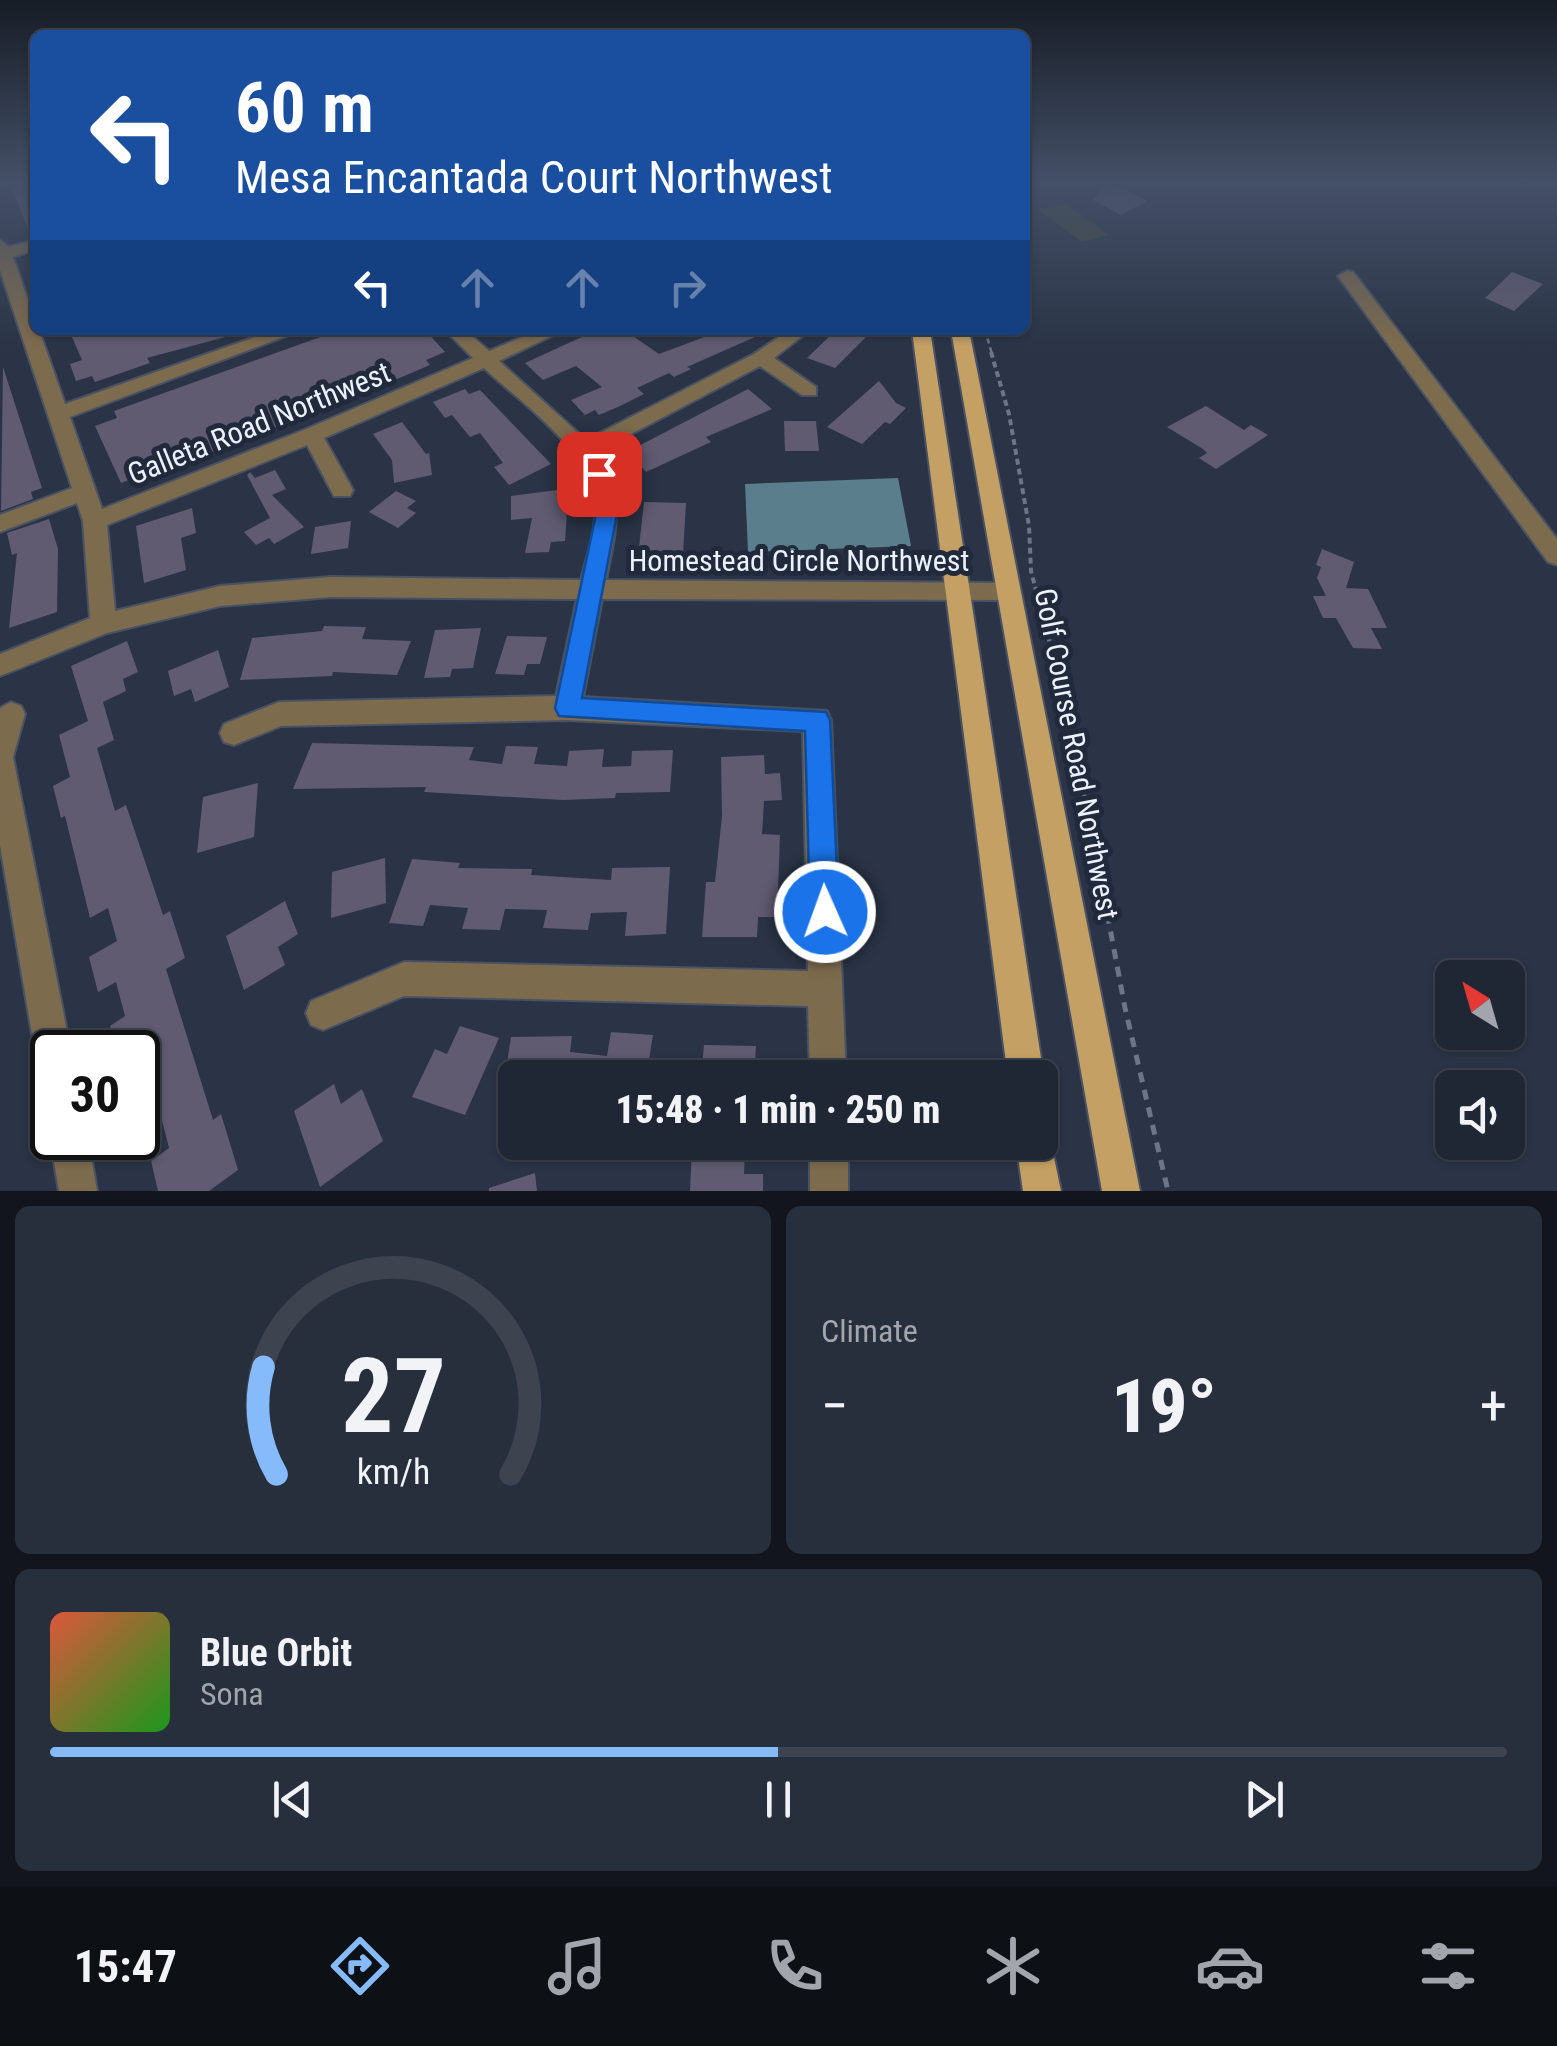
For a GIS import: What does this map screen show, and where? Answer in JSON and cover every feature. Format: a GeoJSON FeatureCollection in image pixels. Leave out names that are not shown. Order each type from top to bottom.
{"type":"FeatureCollection","features":[{"type":"Feature","properties":{"kind":"main road"},"geometry":{"type":"LineString","coordinates":[[922,335],[1024,1060]]}},
{"type":"Feature","properties":{"kind":"main road","name":"Golf Course Road Northwest"},"geometry":{"type":"LineString","coordinates":[[961,335],[1121,1191]]}},
{"type":"Feature","properties":{"kind":"main road"},"geometry":{"type":"LineString","coordinates":[[1038,1160],[1042,1191]]}},
{"type":"Feature","properties":{"kind":"street"},"geometry":{"type":"LineString","coordinates":[[30,246],[1,251],[30,323]]}},
{"type":"Feature","properties":{"kind":"street"},"geometry":{"type":"LineString","coordinates":[[1347,276],[1557,556]]}},
{"type":"Feature","properties":{"kind":"street"},"geometry":{"type":"LineString","coordinates":[[34,335],[95,521],[102,624]]}},
{"type":"Feature","properties":{"kind":"street"},"geometry":{"type":"LineString","coordinates":[[59,414],[280,335]]}},
{"type":"Feature","properties":{"kind":"street"},"geometry":{"type":"LineString","coordinates":[[459,335],[584,450],[599,474],[606,514],[568,708]]}},
{"type":"Feature","properties":{"kind":"street","name":"Galleta Road Northwest"},"geometry":{"type":"LineString","coordinates":[[95,521],[312,435],[545,335]]}},
{"type":"Feature","properties":{"kind":"street"},"geometry":{"type":"LineString","coordinates":[[584,450],[762,358],[794,335]]}},
{"type":"Feature","properties":{"kind":"street"},"geometry":{"type":"LineString","coordinates":[[762,358],[809,391]]}},
{"type":"Feature","properties":{"kind":"street"},"geometry":{"type":"LineString","coordinates":[[312,435],[342,490]]}},
{"type":"Feature","properties":{"kind":"street"},"geometry":{"type":"LineString","coordinates":[[0,524],[86,491]]}},
{"type":"Feature","properties":{"kind":"street","name":"Homestead Circle Northwest"},"geometry":{"type":"LineString","coordinates":[[0,665],[102,624],[220,596],[331,587],[1008,593]]}},
{"type":"Feature","properties":{"kind":"street"},"geometry":{"type":"LineString","coordinates":[[234,733],[278,714],[568,708],[818,720],[828,1060]]}},
{"type":"Feature","properties":{"kind":"street"},"geometry":{"type":"LineString","coordinates":[[11,714],[0,758],[49,1030]]}},
{"type":"Feature","properties":{"kind":"street"},"geometry":{"type":"LineString","coordinates":[[323,1014],[404,978],[828,988]]}},
{"type":"Feature","properties":{"kind":"street"},"geometry":{"type":"LineString","coordinates":[[72,1160],[78,1191]]}},
{"type":"Feature","properties":{"kind":"street"},"geometry":{"type":"LineString","coordinates":[[829,1160],[829,1191]]}},
{"type":"Feature","properties":{"kind":"path"},"geometry":{"type":"LineString","coordinates":[[986,335],[1009,414],[1029,526],[1031,571],[1072,724],[1125,1008],[1168,1191]]}},
{"type":"Feature","properties":{"kind":"green space"},"geometry":{"type":"Polygon","coordinates":[[[1075,237],[1103,237],[1082,242],[1075,237]]]}},
{"type":"Feature","properties":{"kind":"water"},"geometry":{"type":"Polygon","coordinates":[[[898,478],[911,546],[748,552],[745,484],[898,478]]]}},
{"type":"Feature","properties":{"kind":"building"},"geometry":{"type":"Polygon","coordinates":[[[1512,272],[1543,284],[1514,311],[1485,298],[1512,272]]]}},
{"type":"Feature","properties":{"kind":"building"},"geometry":{"type":"Polygon","coordinates":[[[71,335],[233,335],[147,358],[150,363],[95,382],[92,376],[76,381],[70,364],[82,360],[71,335]]]}},
{"type":"Feature","properties":{"kind":"building"},"geometry":{"type":"Polygon","coordinates":[[[326,335],[430,335],[445,352],[426,360],[430,365],[371,390],[138,481],[137,477],[121,483],[95,426],[117,418],[114,411],[326,335]]]}},
{"type":"Feature","properties":{"kind":"building"},"geometry":{"type":"Polygon","coordinates":[[[586,335],[631,335],[659,354],[710,335],[760,335],[687,367],[691,369],[674,377],[669,373],[637,388],[644,394],[599,415],[595,410],[585,415],[571,400],[602,387],[576,366],[543,380],[525,363],[586,335]]]}},
{"type":"Feature","properties":{"kind":"building"},"geometry":{"type":"Polygon","coordinates":[[[831,335],[868,335],[835,368],[807,358],[831,335]]]}},
{"type":"Feature","properties":{"kind":"building"},"geometry":{"type":"Polygon","coordinates":[[[3,367],[42,488],[31,492],[33,499],[1,511],[3,367]]]}},
{"type":"Feature","properties":{"kind":"building"},"geometry":{"type":"Polygon","coordinates":[[[879,381],[896,403],[906,408],[890,424],[885,422],[862,444],[827,427],[879,381]]]}},
{"type":"Feature","properties":{"kind":"building"},"geometry":{"type":"Polygon","coordinates":[[[465,389],[469,394],[480,390],[551,464],[509,485],[494,467],[503,463],[480,433],[470,437],[452,415],[445,418],[433,402],[465,389]]]}},
{"type":"Feature","properties":{"kind":"building"},"geometry":{"type":"Polygon","coordinates":[[[748,389],[772,409],[706,437],[711,442],[646,472],[627,452],[748,389]]]}},
{"type":"Feature","properties":{"kind":"building"},"geometry":{"type":"Polygon","coordinates":[[[1206,406],[1244,430],[1251,425],[1268,435],[1216,469],[1199,458],[1207,453],[1203,449],[1167,427],[1206,406]]]}},
{"type":"Feature","properties":{"kind":"building"},"geometry":{"type":"Polygon","coordinates":[[[784,421],[816,421],[819,451],[785,451],[784,421]]]}},
{"type":"Feature","properties":{"kind":"building"},"geometry":{"type":"Polygon","coordinates":[[[402,422],[429,453],[432,475],[394,483],[392,460],[373,434],[402,422]]]}},
{"type":"Feature","properties":{"kind":"building"},"geometry":{"type":"Polygon","coordinates":[[[275,470],[286,489],[272,495],[304,527],[274,544],[269,538],[256,545],[244,532],[270,518],[247,475],[250,472],[255,478],[275,470]]]}},
{"type":"Feature","properties":{"kind":"building"},"geometry":{"type":"Polygon","coordinates":[[[557,490],[558,499],[568,498],[565,541],[551,542],[549,552],[525,553],[532,518],[511,520],[511,496],[557,490]]]}},
{"type":"Feature","properties":{"kind":"building"},"geometry":{"type":"Polygon","coordinates":[[[396,491],[416,501],[407,508],[416,513],[398,528],[369,512],[396,491]]]}},
{"type":"Feature","properties":{"kind":"building"},"geometry":{"type":"Polygon","coordinates":[[[644,502],[686,503],[683,555],[638,557],[644,502]]]}},
{"type":"Feature","properties":{"kind":"building"},"geometry":{"type":"Polygon","coordinates":[[[192,508],[196,533],[181,538],[186,570],[144,583],[136,526],[192,508]]]}},
{"type":"Feature","properties":{"kind":"building"},"geometry":{"type":"Polygon","coordinates":[[[49,519],[58,549],[57,612],[9,628],[17,553],[12,555],[7,533],[49,519]]]}},
{"type":"Feature","properties":{"kind":"building"},"geometry":{"type":"Polygon","coordinates":[[[351,521],[348,548],[311,554],[315,527],[351,521]]]}},
{"type":"Feature","properties":{"kind":"building"},"geometry":{"type":"Polygon","coordinates":[[[1322,549],[1354,562],[1346,588],[1368,589],[1387,628],[1371,628],[1382,649],[1353,648],[1336,618],[1323,618],[1313,596],[1326,596],[1317,578],[1321,567],[1316,565],[1322,549]]]}},
{"type":"Feature","properties":{"kind":"building"},"geometry":{"type":"Polygon","coordinates":[[[324,626],[366,627],[362,639],[411,641],[397,675],[333,672],[332,676],[240,680],[252,638],[322,631],[324,626]]]}},
{"type":"Feature","properties":{"kind":"building"},"geometry":{"type":"Polygon","coordinates":[[[481,628],[473,668],[452,669],[450,677],[424,678],[435,630],[481,628]]]}},
{"type":"Feature","properties":{"kind":"building"},"geometry":{"type":"Polygon","coordinates":[[[507,636],[547,637],[540,664],[527,664],[524,675],[495,674],[507,636]]]}},
{"type":"Feature","properties":{"kind":"building"},"geometry":{"type":"Polygon","coordinates":[[[127,641],[138,672],[123,679],[126,691],[103,702],[114,740],[97,748],[115,811],[126,805],[163,915],[170,911],[185,958],[166,969],[213,1120],[221,1114],[238,1170],[209,1191],[158,1191],[151,1161],[160,1160],[160,1154],[169,1148],[160,1113],[160,1030],[111,1030],[110,1026],[125,1016],[116,982],[98,992],[89,957],[117,941],[108,908],[90,918],[65,816],[61,818],[53,786],[70,777],[59,735],[88,721],[71,666],[127,641]]]}},
{"type":"Feature","properties":{"kind":"building"},"geometry":{"type":"Polygon","coordinates":[[[218,650],[229,687],[195,702],[191,689],[174,696],[168,671],[218,650]]]}},
{"type":"Feature","properties":{"kind":"building"},"geometry":{"type":"Polygon","coordinates":[[[312,743],[474,747],[469,760],[502,764],[506,746],[538,747],[534,764],[567,766],[569,751],[604,749],[602,767],[631,766],[632,751],[673,750],[670,792],[616,793],[615,798],[563,800],[424,792],[426,787],[293,789],[312,743]]]}},
{"type":"Feature","properties":{"kind":"building"},"geometry":{"type":"Polygon","coordinates":[[[764,755],[765,774],[780,773],[782,800],[764,801],[762,834],[780,835],[777,917],[758,917],[757,937],[702,937],[706,882],[715,882],[722,816],[721,757],[764,755]]]}},
{"type":"Feature","properties":{"kind":"building"},"geometry":{"type":"Polygon","coordinates":[[[258,783],[254,837],[197,853],[203,797],[258,783]]]}},
{"type":"Feature","properties":{"kind":"building"},"geometry":{"type":"Polygon","coordinates":[[[385,858],[386,903],[331,918],[332,872],[385,858]]]}},
{"type":"Feature","properties":{"kind":"building"},"geometry":{"type":"Polygon","coordinates":[[[412,859],[460,863],[458,868],[532,869],[531,875],[611,880],[612,868],[670,867],[666,934],[625,936],[627,912],[591,913],[588,930],[543,928],[547,910],[505,909],[500,930],[462,929],[468,908],[430,905],[423,926],[389,923],[412,859]]]}},
{"type":"Feature","properties":{"kind":"building"},"geometry":{"type":"Polygon","coordinates":[[[285,901],[298,934],[278,947],[285,965],[244,990],[226,936],[285,901]]]}},
{"type":"Feature","properties":{"kind":"building"},"geometry":{"type":"Polygon","coordinates":[[[460,1026],[499,1038],[465,1115],[412,1097],[435,1049],[447,1054],[460,1026]]]}},
{"type":"Feature","properties":{"kind":"building"},"geometry":{"type":"Polygon","coordinates":[[[611,1032],[653,1035],[649,1060],[507,1060],[511,1037],[572,1036],[570,1052],[607,1056],[611,1032]]]}},
{"type":"Feature","properties":{"kind":"building"},"geometry":{"type":"Polygon","coordinates":[[[704,1045],[756,1046],[755,1060],[703,1060],[704,1045]]]}},
{"type":"Feature","properties":{"kind":"building"},"geometry":{"type":"Polygon","coordinates":[[[334,1084],[341,1104],[362,1089],[383,1141],[320,1187],[294,1111],[334,1084]]]}},
{"type":"Feature","properties":{"kind":"building"},"geometry":{"type":"Polygon","coordinates":[[[691,1160],[745,1160],[744,1174],[763,1174],[763,1191],[690,1191],[691,1160]]]}},
{"type":"Feature","properties":{"kind":"building"},"geometry":{"type":"Polygon","coordinates":[[[535,1173],[537,1191],[489,1191],[489,1188],[535,1173]]]}},
{"type":"Feature","properties":{"kind":"route"},"geometry":{"type":"LineString","coordinates":[[599,474],[606,514],[568,708],[818,720],[825,912]]}}]}
